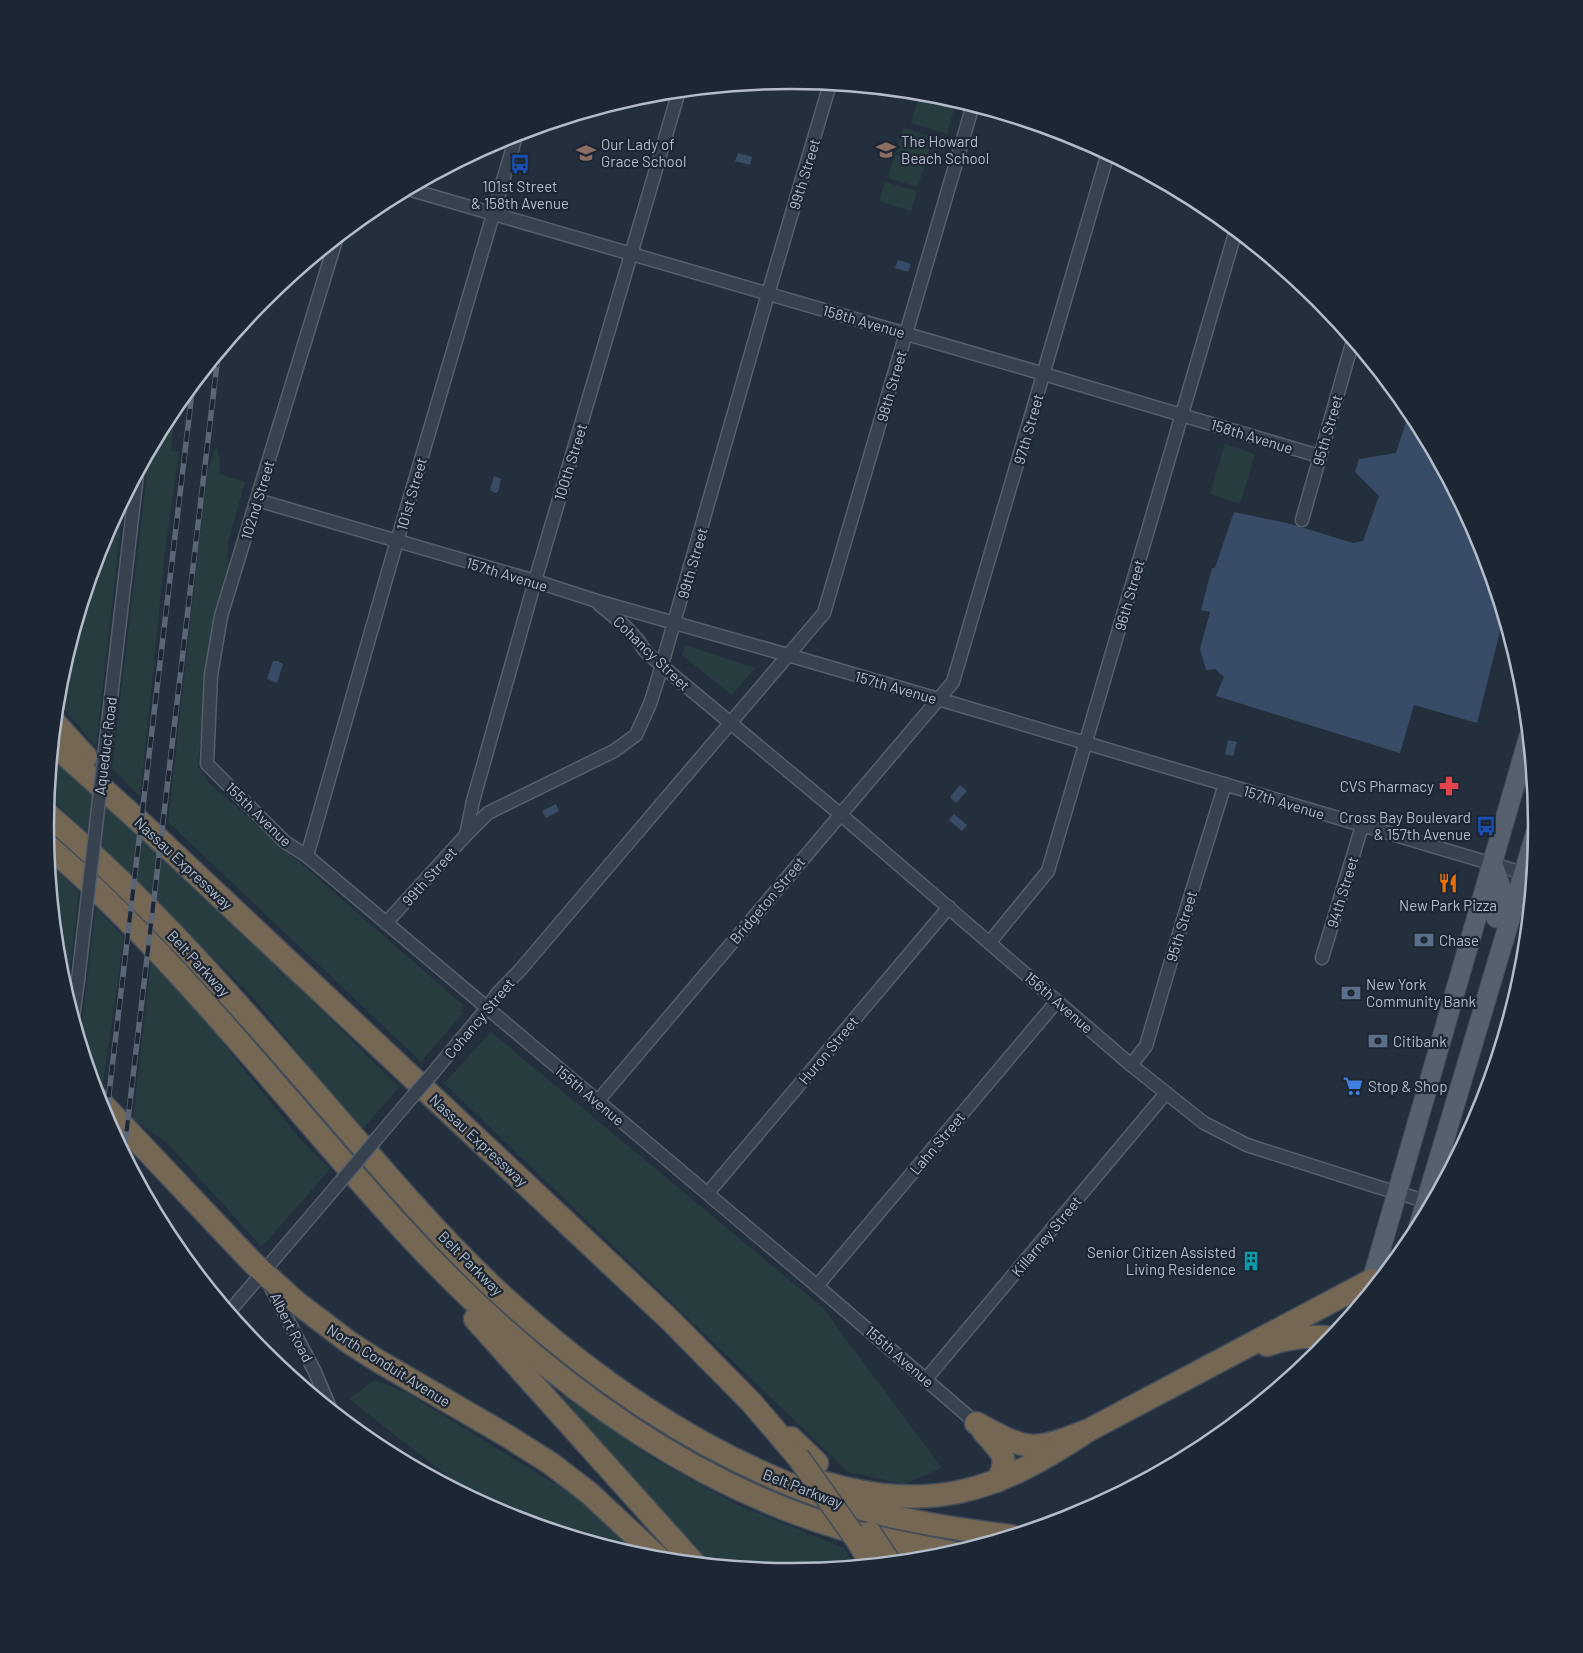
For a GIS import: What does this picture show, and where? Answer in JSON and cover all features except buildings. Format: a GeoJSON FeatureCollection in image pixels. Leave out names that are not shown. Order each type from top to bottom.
{"type":"FeatureCollection","features":[{"type":"Feature","properties":{"kind":"highway"},"geometry":{"type":"LineString","coordinates":[[60,729],[149,830]]}},
{"type":"Feature","properties":{"kind":"highway","name":"Nassau Expressway"},"geometry":{"type":"LineString","coordinates":[[58,749],[149,830],[670,1320],[807,1460],[869,1560]]}},
{"type":"Feature","properties":{"kind":"highway","name":"Belt Parkway"},"geometry":{"type":"LineString","coordinates":[[54,820],[109,868],[185,947],[432,1225],[493,1287],[608,1383],[661,1419],[717,1451],[774,1478],[872,1512],[936,1525],[998,1534]]}},
{"type":"Feature","properties":{"kind":"highway","name":"Belt Parkway"},"geometry":{"type":"LineString","coordinates":[[55,852],[96,890],[187,984],[411,1238],[461,1288],[536,1357],[604,1410],[664,1449],[727,1483],[813,1519],[867,1535],[937,1550]]}},
{"type":"Feature","properties":{"kind":"highway","name":"North Conduit Avenue"},"geometry":{"type":"LineString","coordinates":[[112,1114],[262,1273],[322,1322],[358,1348],[406,1378],[550,1463],[588,1492],[651,1550]]}},
{"type":"Feature","properties":{"kind":"highway"},"geometry":{"type":"LineString","coordinates":[[411,1238],[480,1325],[689,1557]]}},
{"type":"Feature","properties":{"kind":"highway"},"geometry":{"type":"LineString","coordinates":[[559,1344],[633,1386],[709,1433],[760,1458],[823,1482],[862,1492],[922,1497],[963,1492],[998,1481],[1060,1450],[1089,1430],[1217,1363],[1258,1339],[1366,1290]]}},
{"type":"Feature","properties":{"kind":"highway"},"geometry":{"type":"LineString","coordinates":[[1217,1363],[1282,1340],[1304,1337],[1323,1338]]}},
{"type":"Feature","properties":{"kind":"highway"},"geometry":{"type":"LineString","coordinates":[[976,1423],[1004,1456],[1004,1470],[998,1481]]}},
{"type":"Feature","properties":{"kind":"highway"},"geometry":{"type":"LineString","coordinates":[[976,1423],[1002,1437],[1030,1447],[1051,1444],[1089,1430]]}},
{"type":"Feature","properties":{"kind":"highway"},"geometry":{"type":"LineString","coordinates":[[807,1460],[852,1506],[887,1558]]}},
{"type":"Feature","properties":{"kind":"main road"},"geometry":{"type":"LineString","coordinates":[[1370,1284],[1525,750]]}},
{"type":"Feature","properties":{"kind":"main road"},"geometry":{"type":"LineString","coordinates":[[1469,1055],[1462,1038],[1503,894],[1493,864]]}},
{"type":"Feature","properties":{"kind":"main road"},"geometry":{"type":"LineString","coordinates":[[1432,1192],[1469,1055],[1528,875]]}},
{"type":"Feature","properties":{"kind":"street","name":"99th Street"},"geometry":{"type":"LineString","coordinates":[[386,924],[488,813],[614,751],[636,735],[654,694],[828,90]]}},
{"type":"Feature","properties":{"kind":"street","name":"100th Street"},"geometry":{"type":"LineString","coordinates":[[466,835],[473,801],[535,582],[678,98]]}},
{"type":"Feature","properties":{"kind":"street","name":"98th Street"},"geometry":{"type":"LineString","coordinates":[[788,655],[824,613],[971,111]]}},
{"type":"Feature","properties":{"kind":"street","name":"101st Street"},"geometry":{"type":"LineString","coordinates":[[307,856],[514,143]]}},
{"type":"Feature","properties":{"kind":"street","name":"97th Street"},"geometry":{"type":"LineString","coordinates":[[938,699],[953,682],[1106,160]]}},
{"type":"Feature","properties":{"kind":"street","name":"158th Avenue"},"geometry":{"type":"LineString","coordinates":[[417,192],[1319,456]]}},
{"type":"Feature","properties":{"kind":"street","name":"96th Street"},"geometry":{"type":"LineString","coordinates":[[990,942],[1048,871],[1234,236]]}},
{"type":"Feature","properties":{"kind":"street","name":"102nd Street"},"geometry":{"type":"LineString","coordinates":[[207,764],[210,675],[221,616],[334,248]]}},
{"type":"Feature","properties":{"kind":"street","name":"95th Street"},"geometry":{"type":"LineString","coordinates":[[1302,520],[1351,346]]}},
{"type":"Feature","properties":{"kind":"street","name":"Aqueduct Road"},"geometry":{"type":"LineString","coordinates":[[75,1001],[135,491]]}},
{"type":"Feature","properties":{"kind":"street","name":"157th Avenue"},"geometry":{"type":"LineString","coordinates":[[257,500],[597,602],[788,655],[1085,742],[1528,875]]}},
{"type":"Feature","properties":{"kind":"street","name":"Cohancy Street"},"geometry":{"type":"LineString","coordinates":[[597,602],[625,626],[645,651],[730,724]]}},
{"type":"Feature","properties":{"kind":"street","name":"Cohancy Street"},"geometry":{"type":"LineString","coordinates":[[233,1308],[433,1073],[497,994],[528,961],[788,655]]}},
{"type":"Feature","properties":{"kind":"street","name":"Bridgeton Street"},"geometry":{"type":"LineString","coordinates":[[597,1102],[938,699]]}},
{"type":"Feature","properties":{"kind":"street","name":"156th Avenue"},"geometry":{"type":"LineString","coordinates":[[730,724],[840,814],[1132,1065],[1204,1123],[1240,1142],[1426,1201]]}},
{"type":"Feature","properties":{"kind":"street","name":"155th Avenue"},"geometry":{"type":"LineString","coordinates":[[207,764],[285,842],[307,856],[597,1102],[708,1193],[976,1423]]}},
{"type":"Feature","properties":{"kind":"street","name":"95th Street"},"geometry":{"type":"LineString","coordinates":[[1132,1065],[1146,1046],[1182,920],[1225,784]]}},
{"type":"Feature","properties":{"kind":"street","name":"94th Street"},"geometry":{"type":"LineString","coordinates":[[1322,958],[1362,826]]}},
{"type":"Feature","properties":{"kind":"street","name":"Huron Street"},"geometry":{"type":"LineString","coordinates":[[708,1193],[949,907]]}},
{"type":"Feature","properties":{"kind":"street","name":"Lahn Street"},"geometry":{"type":"LineString","coordinates":[[817,1286],[1057,1001]]}},
{"type":"Feature","properties":{"kind":"street","name":"Killarney Street"},"geometry":{"type":"LineString","coordinates":[[926,1379],[1166,1093]]}},
{"type":"Feature","properties":{"kind":"street","name":"Albert Road"},"geometry":{"type":"LineString","coordinates":[[262,1273],[314,1370],[327,1400]]}},
{"type":"Feature","properties":{"kind":"green space"},"geometry":{"type":"Polygon","coordinates":[[[918,100],[954,108],[947,134],[911,123],[918,100]]]}},
{"type":"Feature","properties":{"kind":"green space"},"geometry":{"type":"Polygon","coordinates":[[[903,128],[933,137],[926,160],[896,152],[903,128]]]}},
{"type":"Feature","properties":{"kind":"green space"},"geometry":{"type":"Polygon","coordinates":[[[895,154],[925,163],[918,187],[888,178],[895,154]]]}},
{"type":"Feature","properties":{"kind":"green space"},"geometry":{"type":"Polygon","coordinates":[[[885,182],[917,191],[911,211],[879,201],[885,182]]]}},
{"type":"Feature","properties":{"kind":"green space"},"geometry":{"type":"Polygon","coordinates":[[[173,425],[171,451],[179,452],[164,560],[140,797],[112,768],[146,482],[146,472],[173,425]]]}},
{"type":"Feature","properties":{"kind":"green space"},"geometry":{"type":"Polygon","coordinates":[[[1225,444],[1255,454],[1240,504],[1210,494],[1225,444]]]}},
{"type":"Feature","properties":{"kind":"green space"},"geometry":{"type":"Polygon","coordinates":[[[217,447],[220,460],[219,474],[245,482],[228,542],[228,562],[231,564],[206,669],[198,767],[210,784],[464,1006],[460,1010],[463,1013],[421,1062],[168,822],[207,470],[217,447]]]}},
{"type":"Feature","properties":{"kind":"green space"},"geometry":{"type":"Polygon","coordinates":[[[122,518],[96,747],[64,708],[79,636],[93,589],[122,518]]]}},
{"type":"Feature","properties":{"kind":"green space"},"geometry":{"type":"Polygon","coordinates":[[[685,645],[755,668],[732,695],[682,655],[685,645]]]}},
{"type":"Feature","properties":{"kind":"green space"},"geometry":{"type":"Polygon","coordinates":[[[57,759],[266,954],[283,977],[285,974],[399,1087],[361,1131],[252,996],[55,801],[57,759]]]}},
{"type":"Feature","properties":{"kind":"green space"},"geometry":{"type":"Polygon","coordinates":[[[55,865],[57,871],[79,892],[69,976],[60,923],[55,865]]]}},
{"type":"Feature","properties":{"kind":"green space"},"geometry":{"type":"Polygon","coordinates":[[[96,908],[124,937],[103,1083],[106,1085],[105,1088],[100,1084],[93,1064],[82,1026],[96,908]]]}},
{"type":"Feature","properties":{"kind":"green space"},"geometry":{"type":"Polygon","coordinates":[[[151,961],[187,999],[302,1141],[330,1169],[261,1246],[167,1143],[133,1119],[151,961]]]}},
{"type":"Feature","properties":{"kind":"green space"},"geometry":{"type":"Polygon","coordinates":[[[491,1032],[823,1308],[942,1468],[904,1484],[848,1472],[444,1083],[491,1032]]]}},
{"type":"Feature","properties":{"kind":"green space"},"geometry":{"type":"Polygon","coordinates":[[[375,1380],[407,1393],[589,1505],[631,1546],[554,1525],[509,1508],[465,1488],[349,1399],[375,1380]]]}},
{"type":"Feature","properties":{"kind":"green space"},"geometry":{"type":"Polygon","coordinates":[[[562,1394],[654,1459],[736,1504],[844,1548],[851,1562],[792,1564],[743,1563],[700,1559],[557,1401],[562,1394]]]}},
{"type":"Feature","properties":{"kind":"water"},"geometry":{"type":"Polygon","coordinates":[[[738,153],[752,157],[750,165],[735,161],[738,153]]]}},
{"type":"Feature","properties":{"kind":"water"},"geometry":{"type":"Polygon","coordinates":[[[898,260],[911,264],[908,272],[895,268],[898,260]]]}},
{"type":"Feature","properties":{"kind":"water"},"geometry":{"type":"Polygon","coordinates":[[[1407,420],[1453,500],[1473,544],[1490,589],[1501,626],[1477,723],[1414,705],[1400,753],[1216,696],[1224,677],[1215,669],[1206,670],[1200,649],[1210,612],[1201,610],[1212,568],[1215,568],[1234,512],[1291,524],[1353,543],[1363,541],[1379,496],[1355,472],[1359,459],[1396,453],[1407,420]]]}},
{"type":"Feature","properties":{"kind":"water"},"geometry":{"type":"Polygon","coordinates":[[[494,476],[501,479],[498,492],[495,493],[490,490],[494,476]]]}},
{"type":"Feature","properties":{"kind":"water"},"geometry":{"type":"Polygon","coordinates":[[[273,661],[283,664],[277,683],[267,679],[273,661]]]}},
{"type":"Feature","properties":{"kind":"water"},"geometry":{"type":"Polygon","coordinates":[[[1228,740],[1237,742],[1233,756],[1225,754],[1228,740]]]}},
{"type":"Feature","properties":{"kind":"water"},"geometry":{"type":"Polygon","coordinates":[[[960,785],[967,791],[956,803],[950,797],[960,785]]]}},
{"type":"Feature","properties":{"kind":"water"},"geometry":{"type":"Polygon","coordinates":[[[556,804],[559,811],[546,818],[542,811],[556,804]]]}},
{"type":"Feature","properties":{"kind":"water"},"geometry":{"type":"Polygon","coordinates":[[[954,814],[967,825],[962,831],[949,820],[954,814]]]}},
{"type":"Feature","properties":{"kind":"railway"},"geometry":{"type":"LineString","coordinates":[[125,1143],[217,364]]}},
{"type":"Feature","properties":{"kind":"railway"},"geometry":{"type":"LineString","coordinates":[[108,1103],[191,398]]}},
{"type":"Feature","properties":{"kind":"place","name":"The Howard Beach School"},"geometry":{"type":"Point","coordinates":[886,150]}},
{"type":"Feature","properties":{"kind":"place","name":"Our Lady of Grace School"},"geometry":{"type":"Point","coordinates":[586,153]}},
{"type":"Feature","properties":{"kind":"place","name":"101st Street & 158th Avenue"},"geometry":{"type":"Point","coordinates":[520,164]}},
{"type":"Feature","properties":{"kind":"place","name":"CVS Pharmacy"},"geometry":{"type":"Point","coordinates":[1449,786]}},
{"type":"Feature","properties":{"kind":"place","name":"Cross Bay Boulevard & 157th Avenue"},"geometry":{"type":"Point","coordinates":[1486,826]}},
{"type":"Feature","properties":{"kind":"place","name":"New Park Pizza"},"geometry":{"type":"Point","coordinates":[1448,883]}},
{"type":"Feature","properties":{"kind":"place","name":"Chase"},"geometry":{"type":"Point","coordinates":[1424,940]}},
{"type":"Feature","properties":{"kind":"place","name":"New York Community Bank"},"geometry":{"type":"Point","coordinates":[1351,993]}},
{"type":"Feature","properties":{"kind":"place","name":"Citibank"},"geometry":{"type":"Point","coordinates":[1378,1041]}},
{"type":"Feature","properties":{"kind":"place","name":"Stop & Shop"},"geometry":{"type":"Point","coordinates":[1353,1086]}},
{"type":"Feature","properties":{"kind":"place","name":"Senior Citizen Assisted Living Residence"},"geometry":{"type":"Point","coordinates":[1251,1261]}}]}
